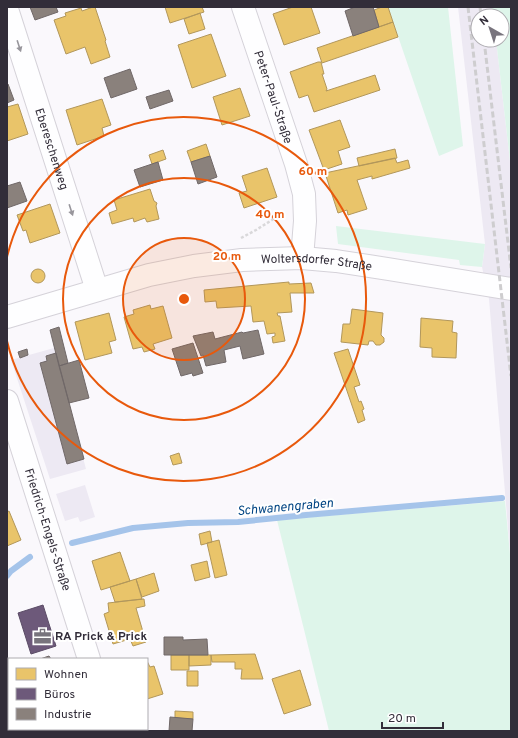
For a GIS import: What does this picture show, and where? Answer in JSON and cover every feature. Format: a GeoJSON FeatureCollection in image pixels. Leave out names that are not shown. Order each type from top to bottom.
{"type":"FeatureCollection","features":[{"type":"Feature","properties":{"kind":"street","name":"Peter-Paul-Straße"},"geometry":{"type":"LineString","coordinates":[[243,7],[296,164],[304,194],[305,221],[302,258]]}},
{"type":"Feature","properties":{"kind":"street","name":"Ebereschenweg"},"geometry":{"type":"LineString","coordinates":[[7,9],[97,290]]}},
{"type":"Feature","properties":{"kind":"street","name":"Woltersdorfer Straße"},"geometry":{"type":"LineString","coordinates":[[7,317],[149,275],[194,266],[242,260],[302,258],[388,268],[511,289]]}},
{"type":"Feature","properties":{"kind":"street","name":"Friedrich-Engels-Straße"},"geometry":{"type":"LineString","coordinates":[[7,401],[89,658]]}},
{"type":"Feature","properties":{"kind":"path"},"geometry":{"type":"LineString","coordinates":[[239,238],[256,230],[282,214],[286,209]]}},
{"type":"Feature","properties":{"kind":"shaded area"},"geometry":{"type":"Polygon","coordinates":[[[458,7],[492,7],[470,8],[470,48],[497,48],[511,170],[511,565],[489,299],[482,267],[485,244],[458,7]]]}},
{"type":"Feature","properties":{"kind":"shaded area"},"geometry":{"type":"Polygon","coordinates":[[[54,348],[86,469],[50,479],[11,360],[54,348]]]}},
{"type":"Feature","properties":{"kind":"shaded area"},"geometry":{"type":"Polygon","coordinates":[[[85,485],[95,517],[80,522],[78,517],[65,521],[56,494],[85,485]]]}},
{"type":"Feature","properties":{"kind":"green space"},"geometry":{"type":"Polygon","coordinates":[[[388,7],[448,7],[463,146],[439,156],[388,7]]]}},
{"type":"Feature","properties":{"kind":"green space"},"geometry":{"type":"Polygon","coordinates":[[[511,7],[511,170],[497,48],[510,48],[510,8],[492,8],[511,7]]]}},
{"type":"Feature","properties":{"kind":"green space"},"geometry":{"type":"Polygon","coordinates":[[[336,226],[485,244],[482,267],[460,265],[459,260],[338,244],[336,226]]]}},
{"type":"Feature","properties":{"kind":"green space"},"geometry":{"type":"Polygon","coordinates":[[[505,501],[511,565],[511,731],[329,731],[277,520],[505,501]]]}},
{"type":"Feature","properties":{"kind":"building: Wohnen"},"geometry":{"type":"Polygon","coordinates":[[[95,7],[110,57],[91,64],[85,47],[66,54],[54,20],[66,16],[65,13],[81,8],[82,11],[95,7]]]}},
{"type":"Feature","properties":{"kind":"building: Wohnen"},"geometry":{"type":"Polygon","coordinates":[[[165,7],[202,7],[204,12],[170,23],[165,7]]]}},
{"type":"Feature","properties":{"kind":"building: Wohnen"},"geometry":{"type":"Polygon","coordinates":[[[293,7],[311,7],[320,33],[284,45],[273,14],[293,7]]]}},
{"type":"Feature","properties":{"kind":"building: Wohnen"},"geometry":{"type":"Polygon","coordinates":[[[382,7],[388,7],[393,22],[379,27],[374,10],[382,7]]]}},
{"type":"Feature","properties":{"kind":"building: Wohnen"},"geometry":{"type":"Polygon","coordinates":[[[200,13],[205,29],[189,34],[184,19],[200,13]]]}},
{"type":"Feature","properties":{"kind":"building: Wohnen"},"geometry":{"type":"Polygon","coordinates":[[[393,22],[398,37],[322,63],[317,48],[393,22]]]}},
{"type":"Feature","properties":{"kind":"building: Wohnen"},"geometry":{"type":"Polygon","coordinates":[[[211,34],[226,76],[192,88],[178,45],[211,34]]]}},
{"type":"Feature","properties":{"kind":"building: Wohnen"},"geometry":{"type":"Polygon","coordinates":[[[321,62],[324,74],[322,74],[327,89],[326,91],[375,75],[380,90],[314,112],[308,95],[299,98],[290,72],[321,62]]]}},
{"type":"Feature","properties":{"kind":"building: Wohnen"},"geometry":{"type":"Polygon","coordinates":[[[240,88],[250,116],[222,125],[213,97],[240,88]]]}},
{"type":"Feature","properties":{"kind":"building: Wohnen"},"geometry":{"type":"Polygon","coordinates":[[[102,99],[111,125],[102,128],[104,136],[77,145],[66,110],[102,99]]]}},
{"type":"Feature","properties":{"kind":"building: Wohnen"},"geometry":{"type":"Polygon","coordinates":[[[18,104],[28,134],[7,141],[7,107],[18,104]]]}},
{"type":"Feature","properties":{"kind":"building: Wohnen"},"geometry":{"type":"Polygon","coordinates":[[[340,120],[350,147],[338,151],[342,164],[324,170],[309,130],[340,120]]]}},
{"type":"Feature","properties":{"kind":"building: Wohnen"},"geometry":{"type":"Polygon","coordinates":[[[206,144],[210,156],[191,162],[187,151],[206,144]]]}},
{"type":"Feature","properties":{"kind":"building: Wohnen"},"geometry":{"type":"Polygon","coordinates":[[[395,149],[397,158],[359,166],[357,158],[395,149]]]}},
{"type":"Feature","properties":{"kind":"building: Wohnen"},"geometry":{"type":"Polygon","coordinates":[[[163,150],[166,159],[152,164],[149,155],[163,150]]]}},
{"type":"Feature","properties":{"kind":"building: Wohnen"},"geometry":{"type":"Polygon","coordinates":[[[395,158],[397,163],[408,160],[410,168],[372,179],[372,176],[357,180],[367,209],[348,215],[347,210],[338,213],[325,173],[395,158]]]}},
{"type":"Feature","properties":{"kind":"building: Wohnen"},"geometry":{"type":"Polygon","coordinates":[[[267,168],[277,197],[244,208],[239,193],[247,191],[242,176],[267,168]]]}},
{"type":"Feature","properties":{"kind":"building: Wohnen"},"geometry":{"type":"Polygon","coordinates":[[[150,189],[154,201],[157,203],[156,206],[159,219],[147,222],[145,218],[134,222],[133,218],[112,224],[109,213],[117,210],[114,200],[150,189]]]}},
{"type":"Feature","properties":{"kind":"building: Wohnen"},"geometry":{"type":"Polygon","coordinates":[[[50,204],[60,233],[30,243],[26,230],[23,231],[17,215],[50,204]]]}},
{"type":"Feature","properties":{"kind":"building: Wohnen"},"geometry":{"type":"Polygon","coordinates":[[[38,269],[43,271],[45,276],[43,281],[38,283],[33,281],[31,276],[33,271],[38,269]]]}},
{"type":"Feature","properties":{"kind":"building: Wohnen"},"geometry":{"type":"Polygon","coordinates":[[[289,282],[289,284],[311,283],[314,293],[290,293],[292,312],[277,313],[278,316],[280,316],[285,341],[273,343],[272,337],[275,336],[275,333],[267,334],[264,321],[253,322],[251,306],[217,308],[216,301],[205,302],[204,290],[289,282]]]}},
{"type":"Feature","properties":{"kind":"building: Wohnen"},"geometry":{"type":"Polygon","coordinates":[[[150,305],[151,309],[163,306],[172,338],[153,344],[155,349],[144,352],[142,347],[133,349],[124,317],[134,314],[133,310],[150,305]]]}},
{"type":"Feature","properties":{"kind":"building: Wohnen"},"geometry":{"type":"Polygon","coordinates":[[[352,309],[383,313],[381,335],[384,338],[384,342],[380,345],[376,345],[373,341],[369,341],[368,345],[341,342],[343,324],[350,324],[352,309]]]}},
{"type":"Feature","properties":{"kind":"building: Wohnen"},"geometry":{"type":"Polygon","coordinates":[[[109,313],[116,340],[109,342],[112,353],[85,360],[75,322],[109,313]]]}},
{"type":"Feature","properties":{"kind":"building: Wohnen"},"geometry":{"type":"Polygon","coordinates":[[[421,318],[453,321],[452,332],[457,333],[456,358],[432,357],[432,348],[420,347],[421,318]]]}},
{"type":"Feature","properties":{"kind":"building: Wohnen"},"geometry":{"type":"Polygon","coordinates":[[[348,349],[360,385],[354,387],[359,402],[361,401],[364,409],[362,410],[365,420],[358,423],[334,353],[348,349]]]}},
{"type":"Feature","properties":{"kind":"building: Wohnen"},"geometry":{"type":"Polygon","coordinates":[[[179,453],[182,463],[173,465],[170,456],[179,453]]]}},
{"type":"Feature","properties":{"kind":"building: Wohnen"},"geometry":{"type":"Polygon","coordinates":[[[9,511],[21,540],[7,546],[7,512],[9,511]]]}},
{"type":"Feature","properties":{"kind":"building: Wohnen"},"geometry":{"type":"Polygon","coordinates":[[[210,531],[212,542],[201,545],[199,534],[210,531]]]}},
{"type":"Feature","properties":{"kind":"building: Wohnen"},"geometry":{"type":"Polygon","coordinates":[[[219,540],[227,575],[215,578],[207,543],[219,540]]]}},
{"type":"Feature","properties":{"kind":"building: Wohnen"},"geometry":{"type":"Polygon","coordinates":[[[120,552],[130,581],[101,590],[92,561],[120,552]]]}},
{"type":"Feature","properties":{"kind":"building: Wohnen"},"geometry":{"type":"Polygon","coordinates":[[[207,561],[210,577],[195,581],[191,565],[207,561]]]}},
{"type":"Feature","properties":{"kind":"building: Wohnen"},"geometry":{"type":"Polygon","coordinates":[[[154,573],[159,591],[142,597],[136,579],[154,573]]]}},
{"type":"Feature","properties":{"kind":"building: Wohnen"},"geometry":{"type":"Polygon","coordinates":[[[136,579],[142,599],[115,602],[110,587],[136,579]]]}},
{"type":"Feature","properties":{"kind":"building: Wohnen"},"geometry":{"type":"Polygon","coordinates":[[[144,599],[145,606],[136,608],[146,642],[133,646],[130,639],[113,644],[104,614],[109,612],[108,603],[144,599]]]}},
{"type":"Feature","properties":{"kind":"building: Wohnen"},"geometry":{"type":"Polygon","coordinates":[[[255,654],[263,679],[241,679],[242,669],[235,669],[235,662],[212,662],[211,655],[255,654]]]}},
{"type":"Feature","properties":{"kind":"building: Wohnen"},"geometry":{"type":"Polygon","coordinates":[[[171,655],[189,655],[189,670],[171,670],[171,655]]]}},
{"type":"Feature","properties":{"kind":"building: Wohnen"},"geometry":{"type":"Polygon","coordinates":[[[189,655],[211,655],[211,665],[189,666],[189,655]]]}},
{"type":"Feature","properties":{"kind":"building: Wohnen"},"geometry":{"type":"Polygon","coordinates":[[[148,663],[150,667],[154,666],[163,694],[148,699],[148,663]]]}},
{"type":"Feature","properties":{"kind":"building: Wohnen"},"geometry":{"type":"Polygon","coordinates":[[[300,670],[311,705],[284,714],[272,679],[300,670]]]}},
{"type":"Feature","properties":{"kind":"building: Wohnen"},"geometry":{"type":"Polygon","coordinates":[[[187,671],[198,671],[198,686],[187,686],[187,671]]]}},
{"type":"Feature","properties":{"kind":"building: Wohnen"},"geometry":{"type":"Polygon","coordinates":[[[175,711],[193,712],[193,719],[175,718],[175,711]]]}},
{"type":"Feature","properties":{"kind":"building: Büros"},"geometry":{"type":"Polygon","coordinates":[[[43,605],[56,646],[31,654],[18,613],[43,605]]]}},
{"type":"Feature","properties":{"kind":"building: Industrie"},"geometry":{"type":"Polygon","coordinates":[[[30,7],[56,7],[58,12],[35,20],[30,7]]]}},
{"type":"Feature","properties":{"kind":"building: Industrie"},"geometry":{"type":"Polygon","coordinates":[[[355,7],[373,7],[379,27],[353,36],[345,11],[355,7]]]}},
{"type":"Feature","properties":{"kind":"building: Industrie"},"geometry":{"type":"Polygon","coordinates":[[[130,69],[137,89],[111,98],[104,78],[130,69]]]}},
{"type":"Feature","properties":{"kind":"building: Industrie"},"geometry":{"type":"Polygon","coordinates":[[[7,84],[14,100],[7,103],[7,84]]]}},
{"type":"Feature","properties":{"kind":"building: Industrie"},"geometry":{"type":"Polygon","coordinates":[[[169,90],[173,101],[150,109],[146,97],[169,90]]]}},
{"type":"Feature","properties":{"kind":"building: Industrie"},"geometry":{"type":"Polygon","coordinates":[[[210,156],[217,177],[198,184],[191,162],[210,156]]]}},
{"type":"Feature","properties":{"kind":"building: Industrie"},"geometry":{"type":"Polygon","coordinates":[[[158,162],[163,180],[140,187],[134,170],[158,162]]]}},
{"type":"Feature","properties":{"kind":"building: Industrie"},"geometry":{"type":"Polygon","coordinates":[[[20,182],[27,201],[7,208],[7,186],[20,182]]]}},
{"type":"Feature","properties":{"kind":"building: Industrie"},"geometry":{"type":"Polygon","coordinates":[[[59,327],[68,363],[59,366],[50,330],[59,327]]]}},
{"type":"Feature","properties":{"kind":"building: Industrie"},"geometry":{"type":"Polygon","coordinates":[[[258,330],[264,354],[243,359],[240,346],[224,350],[226,362],[206,366],[203,355],[201,356],[193,336],[213,332],[215,339],[242,332],[258,330]]]}},
{"type":"Feature","properties":{"kind":"building: Industrie"},"geometry":{"type":"Polygon","coordinates":[[[193,343],[203,373],[193,376],[192,373],[181,376],[172,349],[193,343]]]}},
{"type":"Feature","properties":{"kind":"building: Industrie"},"geometry":{"type":"Polygon","coordinates":[[[27,349],[28,355],[20,358],[18,352],[27,349]]]}},
{"type":"Feature","properties":{"kind":"building: Industrie"},"geometry":{"type":"Polygon","coordinates":[[[56,353],[84,459],[67,464],[40,363],[47,361],[46,356],[56,353]]]}},
{"type":"Feature","properties":{"kind":"building: Industrie"},"geometry":{"type":"Polygon","coordinates":[[[79,360],[89,398],[69,403],[59,366],[79,360]]]}},
{"type":"Feature","properties":{"kind":"building: Industrie"},"geometry":{"type":"Polygon","coordinates":[[[164,637],[183,637],[183,640],[207,639],[208,655],[164,655],[164,637]]]}},
{"type":"Feature","properties":{"kind":"building: Industrie"},"geometry":{"type":"Polygon","coordinates":[[[170,717],[193,719],[192,731],[169,731],[170,717]]]}},
{"type":"Feature","properties":{"kind":"waterway","name":"Schwanengraben"},"geometry":{"type":"LineString","coordinates":[[72,543],[133,528],[188,523],[238,522],[502,498]]}},
{"type":"Feature","properties":{"kind":"waterway","name":"Schwanengraben"},"geometry":{"type":"LineString","coordinates":[[7,576],[11,571],[30,557]]}},
{"type":"Feature","properties":{"kind":"railway"},"geometry":{"type":"LineString","coordinates":[[468,7],[511,376]]}},
{"type":"Feature","properties":{"kind":"railway"},"geometry":{"type":"LineString","coordinates":[[485,48],[511,268]]}},
{"type":"Feature","properties":{"kind":"place","name":"RA Prick & Prick"},"geometry":{"type":"Point","coordinates":[42,636]}}]}
